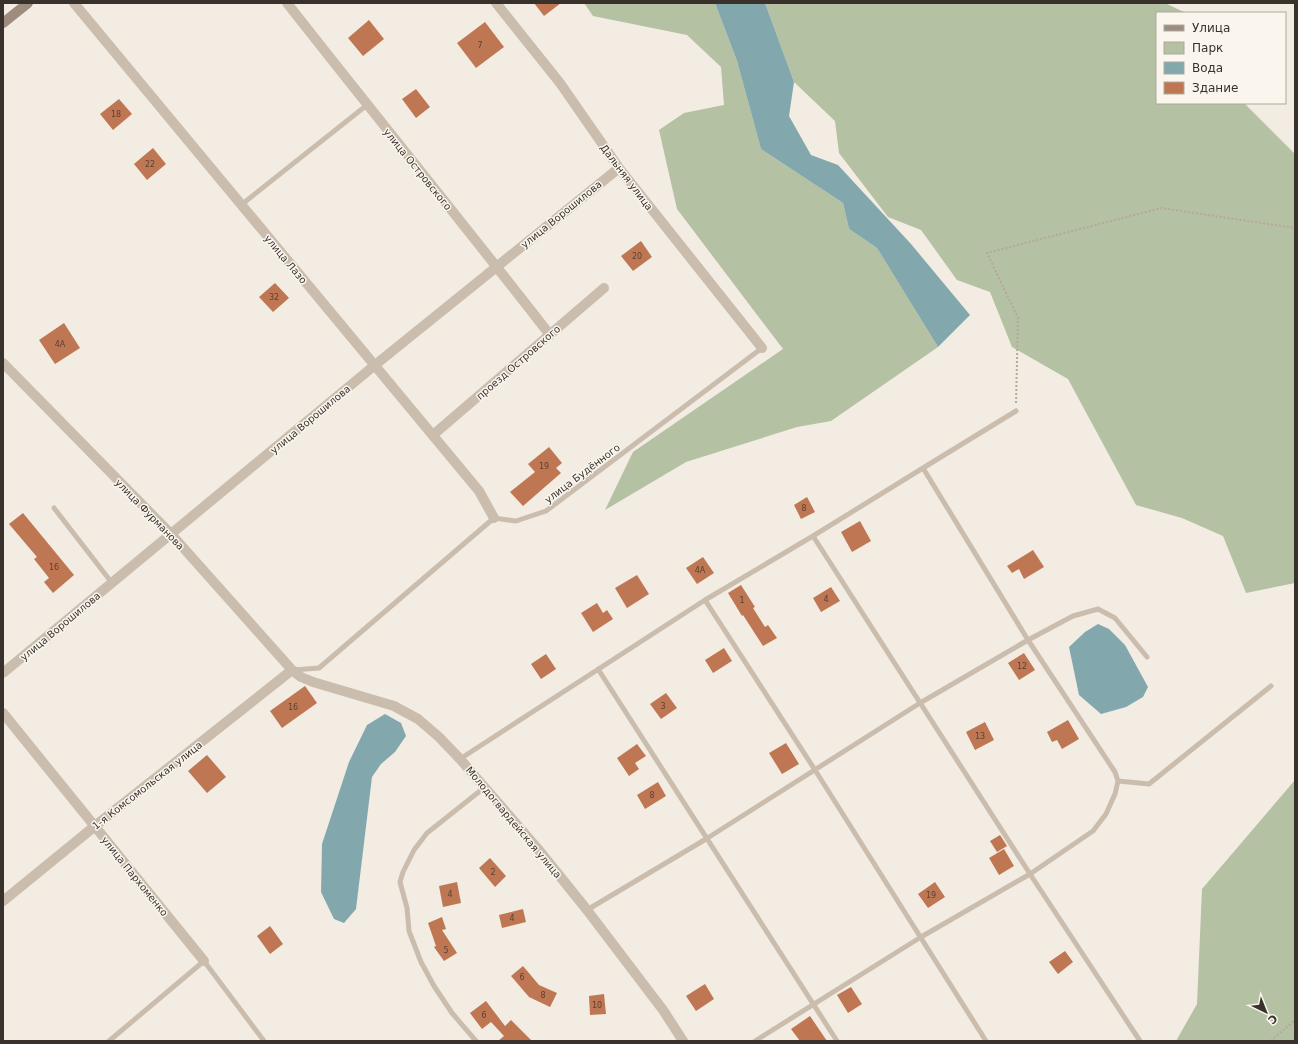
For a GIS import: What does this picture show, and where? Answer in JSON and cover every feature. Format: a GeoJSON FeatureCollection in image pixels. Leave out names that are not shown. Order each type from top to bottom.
{"type":"FeatureCollection","features":[{"type":"Feature","properties":{"kind":"street"},"geometry":{"type":"LineString","coordinates":[[3,23],[28,3]]}},
{"type":"Feature","properties":{"kind":"street","name":"улица Лазо"},"geometry":{"type":"LineString","coordinates":[[74,3],[479,491],[494,518]]}},
{"type":"Feature","properties":{"kind":"street","name":"улица Островского"},"geometry":{"type":"LineString","coordinates":[[287,3],[550,335]]}},
{"type":"Feature","properties":{"kind":"street","name":"Дальняя улица"},"geometry":{"type":"LineString","coordinates":[[496,3],[560,83],[619,168],[762,348]]}},
{"type":"Feature","properties":{"kind":"street","name":"улица Ворошилова"},"geometry":{"type":"LineString","coordinates":[[3,673],[375,365],[619,168]]}},
{"type":"Feature","properties":{"kind":"street","name":"проезд Островского"},"geometry":{"type":"LineString","coordinates":[[433,435],[604,288]]}},
{"type":"Feature","properties":{"kind":"street","name":"улица Фурманова"},"geometry":{"type":"LineString","coordinates":[[3,363],[171,534],[292,670]]}},
{"type":"Feature","properties":{"kind":"street","name":"Молодогвардейская улица"},"geometry":{"type":"LineString","coordinates":[[292,670],[301,677],[313,682],[394,706],[418,719],[439,737],[485,787],[538,849],[587,910],[663,1010],[684,1041]]}},
{"type":"Feature","properties":{"kind":"street","name":"1-я Комсомольская улица"},"geometry":{"type":"LineString","coordinates":[[3,901],[292,670]]}},
{"type":"Feature","properties":{"kind":"street","name":"улица Пархоменко"},"geometry":{"type":"LineString","coordinates":[[3,713],[204,961]]}},
{"type":"Feature","properties":{"kind":"lane"},"geometry":{"type":"LineString","coordinates":[[241,205],[367,105]]}},
{"type":"Feature","properties":{"kind":"lane","name":"улица Будённого"},"geometry":{"type":"LineString","coordinates":[[494,518],[516,520],[546,511],[762,348]]}},
{"type":"Feature","properties":{"kind":"lane"},"geometry":{"type":"LineString","coordinates":[[460,759],[705,600],[813,536],[1016,411]]}},
{"type":"Feature","properties":{"kind":"lane"},"geometry":{"type":"LineString","coordinates":[[754,1041],[921,937],[1030,874],[1093,831],[1106,814],[1116,794],[1118,781],[1115,772],[1028,640],[923,468]]}},
{"type":"Feature","properties":{"kind":"lane"},"geometry":{"type":"LineString","coordinates":[[54,508],[112,583]]}},
{"type":"Feature","properties":{"kind":"lane"},"geometry":{"type":"LineString","coordinates":[[292,670],[319,668],[494,518]]}},
{"type":"Feature","properties":{"kind":"lane"},"geometry":{"type":"LineString","coordinates":[[813,536],[1030,874],[1140,1041]]}},
{"type":"Feature","properties":{"kind":"lane"},"geometry":{"type":"LineString","coordinates":[[705,600],[815,770],[986,1041]]}},
{"type":"Feature","properties":{"kind":"lane"},"geometry":{"type":"LineString","coordinates":[[587,910],[706,839],[920,703],[1028,640],[1073,616],[1098,609],[1114,618],[1147,657]]}},
{"type":"Feature","properties":{"kind":"lane"},"geometry":{"type":"LineString","coordinates":[[598,669],[706,839],[838,1041]]}},
{"type":"Feature","properties":{"kind":"lane"},"geometry":{"type":"LineString","coordinates":[[1118,781],[1149,784],[1271,686]]}},
{"type":"Feature","properties":{"kind":"lane"},"geometry":{"type":"LineString","coordinates":[[476,1041],[452,1013],[434,986],[421,962],[409,931],[407,908],[400,882],[403,872],[414,850],[427,833],[485,787]]}},
{"type":"Feature","properties":{"kind":"lane"},"geometry":{"type":"LineString","coordinates":[[109,1041],[204,961]]}},
{"type":"Feature","properties":{"kind":"lane","name":"улица Пархоменко"},"geometry":{"type":"LineString","coordinates":[[204,961],[264,1041]]}},
{"type":"Feature","properties":{"kind":"path"},"geometry":{"type":"LineString","coordinates":[[1016,411],[1018,318],[987,253],[1161,208],[1295,228]]}},
{"type":"Feature","properties":{"kind":"path"},"geometry":{"type":"LineString","coordinates":[[1271,1041],[1295,1020]]}},
{"type":"Feature","properties":{"kind":"green space"},"geometry":{"type":"Polygon","coordinates":[[[584,3],[715,3],[737,61],[761,149],[843,203],[849,229],[877,248],[938,347],[831,421],[797,427],[686,462],[605,510],[633,452],[783,349],[677,209],[659,130],[684,113],[724,105],[721,67],[687,35],[593,16],[584,3]]]}},
{"type":"Feature","properties":{"kind":"green space"},"geometry":{"type":"Polygon","coordinates":[[[765,3],[1166,3],[1184,12],[1156,12],[1156,104],[1245,104],[1295,154],[1295,583],[1246,593],[1223,536],[1182,518],[1136,505],[1068,379],[1012,347],[990,292],[957,280],[921,230],[888,217],[839,153],[835,121],[794,82],[765,3]]]}},
{"type":"Feature","properties":{"kind":"green space"},"geometry":{"type":"Polygon","coordinates":[[[1295,780],[1295,1041],[1176,1041],[1197,1004],[1202,889],[1295,780]]]}},
{"type":"Feature","properties":{"kind":"water"},"geometry":{"type":"Polygon","coordinates":[[[715,3],[765,3],[794,82],[789,116],[811,155],[838,165],[911,244],[970,315],[938,347],[877,248],[849,229],[843,203],[761,149],[737,61],[715,3]]]}},
{"type":"Feature","properties":{"kind":"water"},"geometry":{"type":"Polygon","coordinates":[[[1098,624],[1109,629],[1125,645],[1148,687],[1143,697],[1126,707],[1101,714],[1079,695],[1069,647],[1085,632],[1098,624]]]}},
{"type":"Feature","properties":{"kind":"water"},"geometry":{"type":"Polygon","coordinates":[[[385,714],[401,723],[406,736],[395,752],[381,764],[372,777],[356,909],[344,923],[334,919],[321,892],[322,844],[349,762],[367,725],[385,714]]]}},
{"type":"Feature","properties":{"kind":"building"},"geometry":{"type":"Polygon","coordinates":[[[534,3],[561,3],[544,16],[534,3]]]}},
{"type":"Feature","properties":{"kind":"building"},"geometry":{"type":"Polygon","coordinates":[[[369,20],[384,39],[363,56],[348,38],[369,20]]]}},
{"type":"Feature","properties":{"kind":"building"},"geometry":{"type":"Polygon","coordinates":[[[485,22],[504,47],[476,68],[457,43],[485,22]]]}},
{"type":"Feature","properties":{"kind":"building"},"geometry":{"type":"Polygon","coordinates":[[[416,89],[430,107],[416,118],[402,99],[416,89]]]}},
{"type":"Feature","properties":{"kind":"building"},"geometry":{"type":"Polygon","coordinates":[[[119,99],[132,114],[113,130],[100,114],[119,99]]]}},
{"type":"Feature","properties":{"kind":"building"},"geometry":{"type":"Polygon","coordinates":[[[153,148],[166,164],[147,180],[134,164],[153,148]]]}},
{"type":"Feature","properties":{"kind":"building"},"geometry":{"type":"Polygon","coordinates":[[[641,241],[652,257],[633,271],[621,256],[641,241]]]}},
{"type":"Feature","properties":{"kind":"building"},"geometry":{"type":"Polygon","coordinates":[[[275,283],[289,298],[273,312],[259,297],[275,283]]]}},
{"type":"Feature","properties":{"kind":"building"},"geometry":{"type":"Polygon","coordinates":[[[64,323],[80,348],[55,364],[39,340],[64,323]]]}},
{"type":"Feature","properties":{"kind":"building"},"geometry":{"type":"Polygon","coordinates":[[[549,447],[562,463],[556,468],[561,473],[523,506],[510,492],[535,472],[528,464],[549,447]]]}},
{"type":"Feature","properties":{"kind":"building"},"geometry":{"type":"Polygon","coordinates":[[[807,497],[815,512],[801,519],[794,505],[807,497]]]}},
{"type":"Feature","properties":{"kind":"building"},"geometry":{"type":"Polygon","coordinates":[[[23,513],[74,575],[53,593],[44,582],[49,578],[34,559],[37,557],[9,524],[23,513]]]}},
{"type":"Feature","properties":{"kind":"building"},"geometry":{"type":"Polygon","coordinates":[[[860,521],[871,541],[852,552],[841,532],[860,521]]]}},
{"type":"Feature","properties":{"kind":"building"},"geometry":{"type":"Polygon","coordinates":[[[1033,550],[1044,567],[1024,579],[1019,569],[1012,573],[1007,566],[1033,550]]]}},
{"type":"Feature","properties":{"kind":"building"},"geometry":{"type":"Polygon","coordinates":[[[703,557],[714,573],[697,584],[686,568],[703,557]]]}},
{"type":"Feature","properties":{"kind":"building"},"geometry":{"type":"Polygon","coordinates":[[[637,575],[649,594],[627,608],[615,588],[637,575]]]}},
{"type":"Feature","properties":{"kind":"building"},"geometry":{"type":"Polygon","coordinates":[[[741,585],[755,607],[753,608],[765,627],[768,625],[777,638],[763,646],[728,593],[741,585]]]}},
{"type":"Feature","properties":{"kind":"building"},"geometry":{"type":"Polygon","coordinates":[[[831,587],[840,601],[821,612],[813,598],[831,587]]]}},
{"type":"Feature","properties":{"kind":"building"},"geometry":{"type":"Polygon","coordinates":[[[597,603],[603,613],[607,610],[613,619],[593,632],[581,613],[597,603]]]}},
{"type":"Feature","properties":{"kind":"building"},"geometry":{"type":"Polygon","coordinates":[[[724,648],[732,661],[713,673],[705,660],[724,648]]]}},
{"type":"Feature","properties":{"kind":"building"},"geometry":{"type":"Polygon","coordinates":[[[1024,653],[1035,670],[1019,680],[1008,663],[1024,653]]]}},
{"type":"Feature","properties":{"kind":"building"},"geometry":{"type":"Polygon","coordinates":[[[546,654],[556,669],[541,679],[531,664],[546,654]]]}},
{"type":"Feature","properties":{"kind":"building"},"geometry":{"type":"Polygon","coordinates":[[[305,686],[317,703],[282,728],[270,711],[305,686]]]}},
{"type":"Feature","properties":{"kind":"building"},"geometry":{"type":"Polygon","coordinates":[[[666,693],[677,708],[661,719],[650,704],[666,693]]]}},
{"type":"Feature","properties":{"kind":"building"},"geometry":{"type":"Polygon","coordinates":[[[1068,720],[1079,739],[1062,749],[1057,740],[1052,742],[1047,732],[1068,720]]]}},
{"type":"Feature","properties":{"kind":"building"},"geometry":{"type":"Polygon","coordinates":[[[985,722],[994,740],[975,750],[966,732],[985,722]]]}},
{"type":"Feature","properties":{"kind":"building"},"geometry":{"type":"Polygon","coordinates":[[[786,743],[799,764],[782,774],[769,753],[786,743]]]}},
{"type":"Feature","properties":{"kind":"building"},"geometry":{"type":"Polygon","coordinates":[[[637,744],[646,756],[635,763],[639,769],[629,776],[617,758],[637,744]]]}},
{"type":"Feature","properties":{"kind":"building"},"geometry":{"type":"Polygon","coordinates":[[[207,755],[226,777],[207,793],[188,771],[207,755]]]}},
{"type":"Feature","properties":{"kind":"building"},"geometry":{"type":"Polygon","coordinates":[[[658,782],[666,796],[645,809],[637,795],[658,782]]]}},
{"type":"Feature","properties":{"kind":"building"},"geometry":{"type":"Polygon","coordinates":[[[1000,835],[1007,846],[997,852],[990,841],[1000,835]]]}},
{"type":"Feature","properties":{"kind":"building"},"geometry":{"type":"Polygon","coordinates":[[[1004,849],[1014,866],[999,875],[989,858],[1004,849]]]}},
{"type":"Feature","properties":{"kind":"building"},"geometry":{"type":"Polygon","coordinates":[[[490,858],[506,876],[495,887],[479,868],[490,858]]]}},
{"type":"Feature","properties":{"kind":"building"},"geometry":{"type":"Polygon","coordinates":[[[457,882],[461,903],[443,907],[439,886],[457,882]]]}},
{"type":"Feature","properties":{"kind":"building"},"geometry":{"type":"Polygon","coordinates":[[[935,882],[945,897],[928,908],[918,894],[935,882]]]}},
{"type":"Feature","properties":{"kind":"building"},"geometry":{"type":"Polygon","coordinates":[[[523,909],[526,922],[502,928],[499,915],[523,909]]]}},
{"type":"Feature","properties":{"kind":"building"},"geometry":{"type":"Polygon","coordinates":[[[442,917],[446,929],[442,930],[457,953],[444,961],[434,947],[436,946],[428,923],[442,917]]]}},
{"type":"Feature","properties":{"kind":"building"},"geometry":{"type":"Polygon","coordinates":[[[270,926],[283,944],[270,954],[257,936],[270,926]]]}},
{"type":"Feature","properties":{"kind":"building"},"geometry":{"type":"Polygon","coordinates":[[[1065,951],[1073,962],[1058,974],[1049,962],[1065,951]]]}},
{"type":"Feature","properties":{"kind":"building"},"geometry":{"type":"Polygon","coordinates":[[[523,966],[539,985],[557,993],[550,1007],[529,997],[511,976],[523,966]]]}},
{"type":"Feature","properties":{"kind":"building"},"geometry":{"type":"Polygon","coordinates":[[[705,984],[714,999],[696,1011],[686,996],[705,984]]]}},
{"type":"Feature","properties":{"kind":"building"},"geometry":{"type":"Polygon","coordinates":[[[851,987],[862,1004],[848,1013],[837,995],[851,987]]]}},
{"type":"Feature","properties":{"kind":"building"},"geometry":{"type":"Polygon","coordinates":[[[604,994],[606,1014],[590,1015],[589,996],[604,994]]]}},
{"type":"Feature","properties":{"kind":"building"},"geometry":{"type":"Polygon","coordinates":[[[486,1001],[505,1026],[511,1020],[532,1041],[498,1041],[504,1036],[491,1022],[482,1029],[470,1013],[486,1001]]]}},
{"type":"Feature","properties":{"kind":"building"},"geometry":{"type":"Polygon","coordinates":[[[810,1016],[827,1041],[800,1041],[791,1029],[810,1016]]]}}]}
